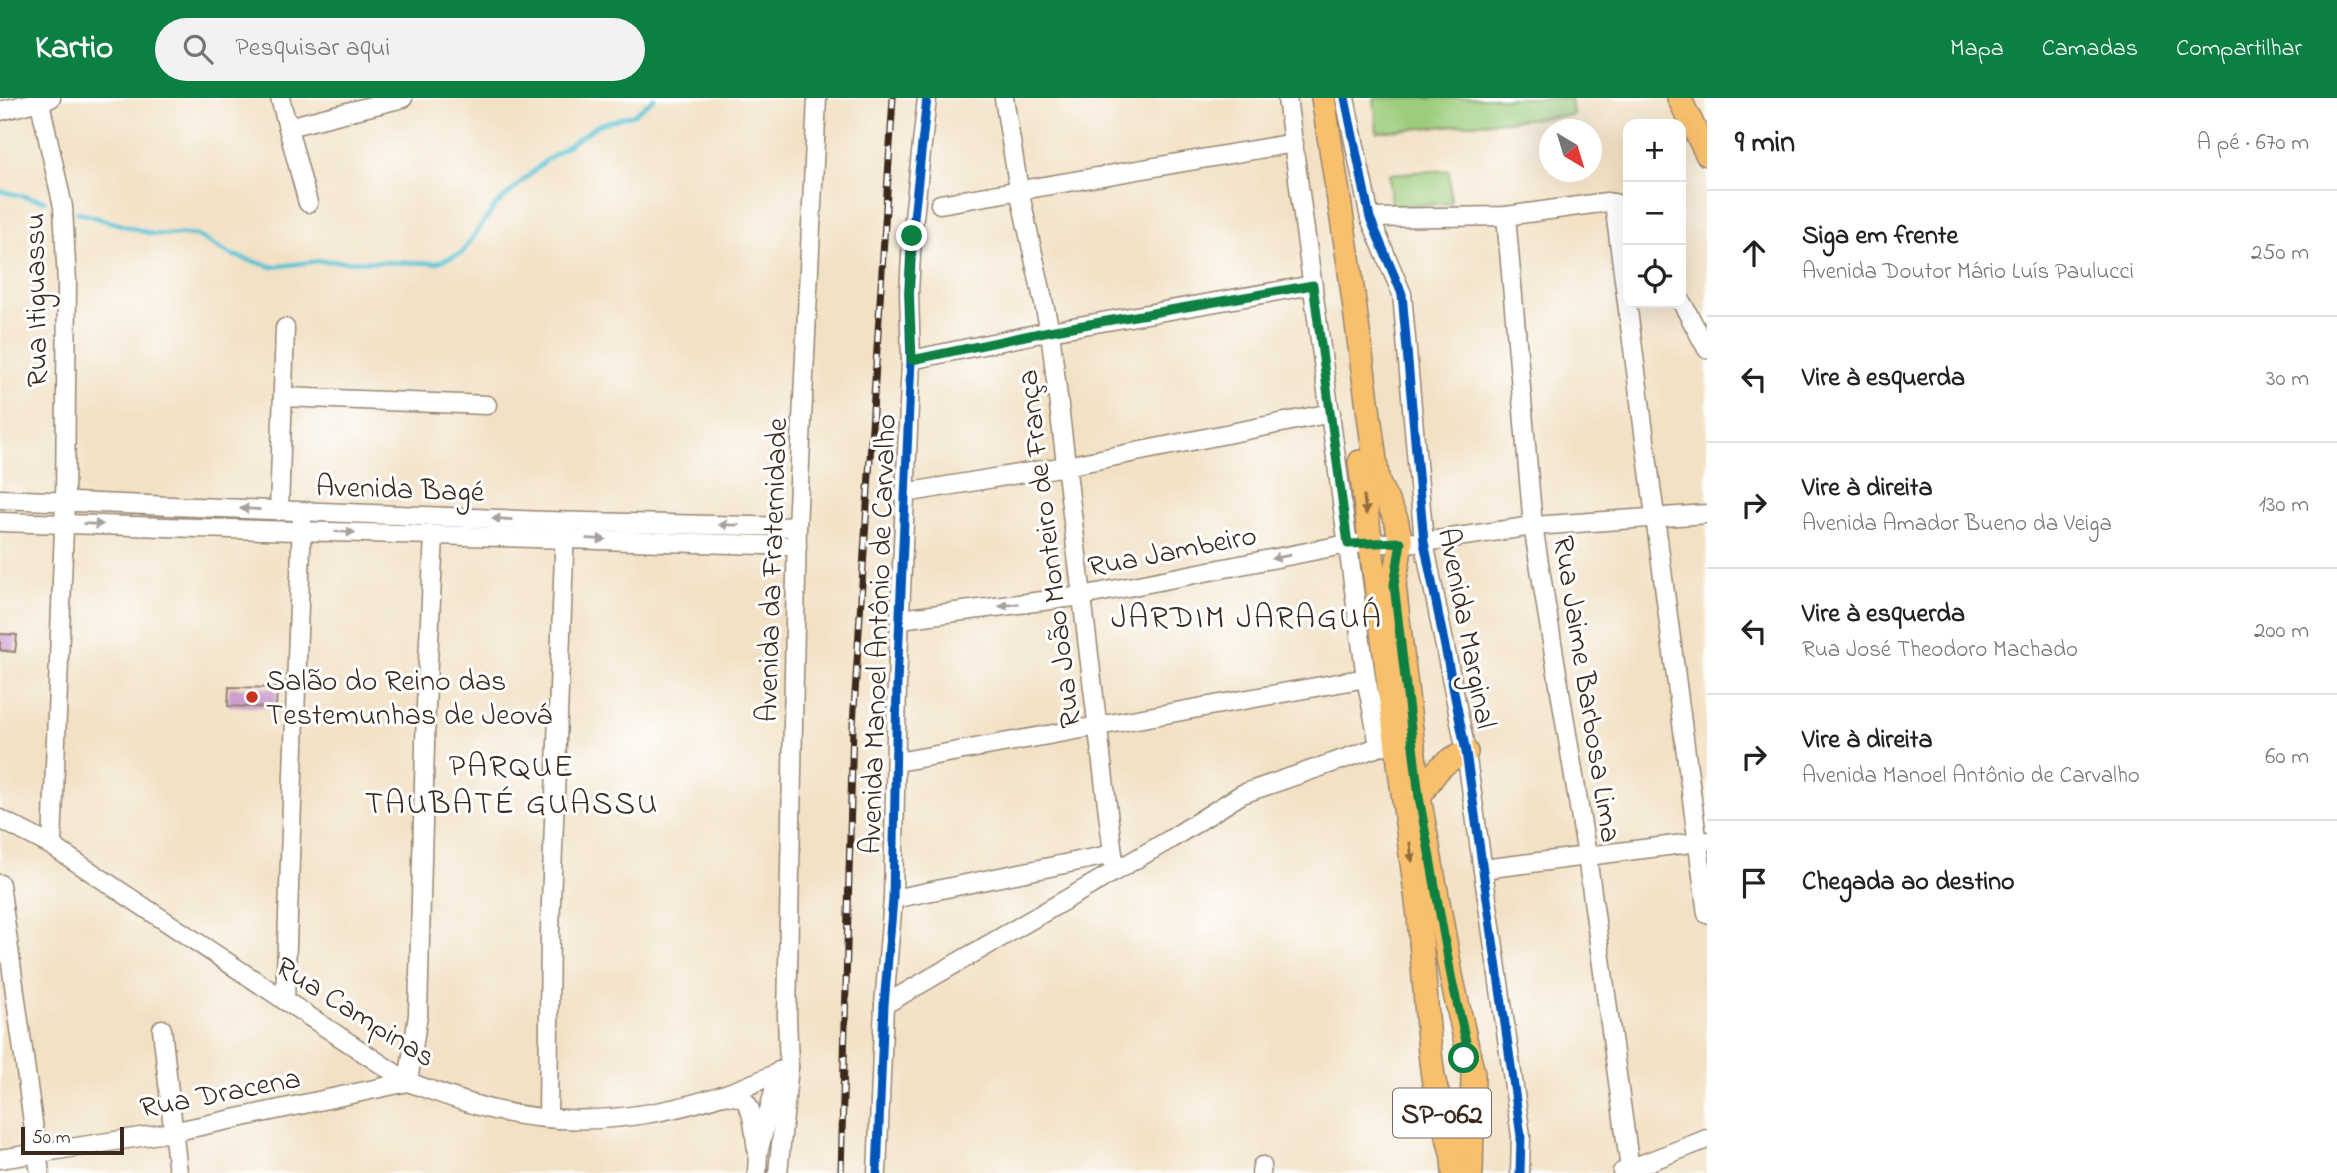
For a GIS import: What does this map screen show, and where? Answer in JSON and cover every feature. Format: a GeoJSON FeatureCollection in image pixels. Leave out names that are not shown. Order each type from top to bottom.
{"type":"FeatureCollection","features":[{"type":"Feature","properties":{"kind":"main road","name":"SP-062"},"geometry":{"type":"LineString","coordinates":[[1310,98],[1359,543],[1388,743],[1419,915],[1433,1077],[1453,1157],[1454,1173]]}},
{"type":"Feature","properties":{"kind":"main road","name":"SP-062"},"geometry":{"type":"LineString","coordinates":[[1323,98],[1349,264],[1378,483],[1396,519],[1401,542],[1394,585],[1419,797],[1452,981],[1473,1074],[1471,1173]]}},
{"type":"Feature","properties":{"kind":"main road"},"geometry":{"type":"LineString","coordinates":[[1679,98],[1707,153]]}},
{"type":"Feature","properties":{"kind":"main road"},"geometry":{"type":"LineString","coordinates":[[1696,98],[1707,119]]}},
{"type":"Feature","properties":{"kind":"main road"},"geometry":{"type":"LineString","coordinates":[[1419,797],[1447,760],[1466,752]]}},
{"type":"Feature","properties":{"kind":"main road","name":"SP-062"},"geometry":{"type":"LineString","coordinates":[[1430,1052],[1437,1064],[1449,1068],[1460,1063],[1467,1046]]}},
{"type":"Feature","properties":{"kind":"street"},"geometry":{"type":"LineString","coordinates":[[280,98],[308,203]]}},
{"type":"Feature","properties":{"kind":"street"},"geometry":{"type":"LineString","coordinates":[[288,127],[403,98]]}},
{"type":"Feature","properties":{"kind":"street","name":"Avenida da Fraternidade"},"geometry":{"type":"LineString","coordinates":[[777,1173],[788,1044],[797,527],[817,98]]}},
{"type":"Feature","properties":{"kind":"street","name":"Avenida Manoel Antônio de Carvalho"},"geometry":{"type":"LineString","coordinates":[[877,1173],[884,1005],[893,899],[900,620],[912,360],[909,293],[911,247],[927,98]]}},
{"type":"Feature","properties":{"kind":"street","name":"Rua João Monteiro de França"},"geometry":{"type":"LineString","coordinates":[[1004,98],[1019,190],[1049,331],[1114,862]]}},
{"type":"Feature","properties":{"kind":"street"},"geometry":{"type":"LineString","coordinates":[[884,1005],[1114,862],[1242,794],[1388,743],[1366,678],[1359,543],[1331,413],[1287,98]]}},
{"type":"Feature","properties":{"kind":"street","name":"Avenida Marginal"},"geometry":{"type":"LineString","coordinates":[[1345,98],[1370,218],[1402,294],[1424,542],[1466,752],[1521,1136],[1520,1173]]}},
{"type":"Feature","properties":{"kind":"street"},"geometry":{"type":"LineString","coordinates":[[0,111],[43,99]]}},
{"type":"Feature","properties":{"kind":"street","name":"Rua Itiguassu"},"geometry":{"type":"LineString","coordinates":[[43,99],[63,207],[67,283],[65,500],[52,846]]}},
{"type":"Feature","properties":{"kind":"street"},"geometry":{"type":"LineString","coordinates":[[940,204],[1294,143]]}},
{"type":"Feature","properties":{"kind":"street"},"geometry":{"type":"LineString","coordinates":[[1370,218],[1506,216],[1607,202],[1621,206],[1655,519],[1702,842],[1707,914]]}},
{"type":"Feature","properties":{"kind":"street","name":"Rua Jaime Barbosa Lima"},"geometry":{"type":"LineString","coordinates":[[1506,216],[1532,526],[1587,856],[1625,1171]]}},
{"type":"Feature","properties":{"kind":"street"},"geometry":{"type":"LineString","coordinates":[[912,360],[1049,331],[1313,285]]}},
{"type":"Feature","properties":{"kind":"street"},"geometry":{"type":"LineString","coordinates":[[1685,308],[1707,348]]}},
{"type":"Feature","properties":{"kind":"street"},"geometry":{"type":"LineString","coordinates":[[279,511],[285,328]]}},
{"type":"Feature","properties":{"kind":"street"},"geometry":{"type":"LineString","coordinates":[[283,397],[487,405]]}},
{"type":"Feature","properties":{"kind":"street"},"geometry":{"type":"LineString","coordinates":[[905,492],[1066,466],[1331,413]]}},
{"type":"Feature","properties":{"kind":"street","name":"Avenida Bagé"},"geometry":{"type":"LineString","coordinates":[[0,499],[302,512],[797,547]]}},
{"type":"Feature","properties":{"kind":"street"},"geometry":{"type":"LineString","coordinates":[[285,1001],[302,512]]}},
{"type":"Feature","properties":{"kind":"street","name":"Rua Jambeiro"},"geometry":{"type":"LineString","coordinates":[[900,620],[1082,596],[1359,543],[1424,542],[1532,526],[1707,514]]}},
{"type":"Feature","properties":{"kind":"street","name":"Avenida Bagé"},"geometry":{"type":"LineString","coordinates":[[0,522],[434,535],[565,530],[797,527]]}},
{"type":"Feature","properties":{"kind":"street"},"geometry":{"type":"LineString","coordinates":[[548,1118],[550,916],[565,530]]}},
{"type":"Feature","properties":{"kind":"street"},"geometry":{"type":"LineString","coordinates":[[408,1082],[418,1015],[426,706],[434,535]]}},
{"type":"Feature","properties":{"kind":"street"},"geometry":{"type":"LineString","coordinates":[[897,762],[1366,678]]}},
{"type":"Feature","properties":{"kind":"street","name":"Rua Campinas"},"geometry":{"type":"LineString","coordinates":[[0,819],[52,846],[408,1082],[495,1110],[548,1118],[624,1118],[704,1101],[784,1070]]}},
{"type":"Feature","properties":{"kind":"street"},"geometry":{"type":"LineString","coordinates":[[1483,869],[1702,842]]}},
{"type":"Feature","properties":{"kind":"street"},"geometry":{"type":"LineString","coordinates":[[893,899],[1114,862]]}},
{"type":"Feature","properties":{"kind":"street"},"geometry":{"type":"LineString","coordinates":[[0,884],[40,1173]]}},
{"type":"Feature","properties":{"kind":"street"},"geometry":{"type":"LineString","coordinates":[[162,1029],[178,1173]]}},
{"type":"Feature","properties":{"kind":"street","name":"Avenida da Fraternidade"},"geometry":{"type":"LineString","coordinates":[[757,1173],[758,1153],[784,1070]]}},
{"type":"Feature","properties":{"kind":"street","name":"Rua Dracena"},"geometry":{"type":"LineString","coordinates":[[0,1159],[172,1132],[408,1082]]}},
{"type":"Feature","properties":{"kind":"street"},"geometry":{"type":"LineString","coordinates":[[743,1088],[770,1108],[776,1135],[777,1173]]}},
{"type":"Feature","properties":{"kind":"street"},"geometry":{"type":"LineString","coordinates":[[723,1095],[741,1098],[747,1103],[758,1153]]}},
{"type":"Feature","properties":{"kind":"street"},"geometry":{"type":"LineString","coordinates":[[1625,1171],[1707,1139]]}},
{"type":"Feature","properties":{"kind":"green space"},"geometry":{"type":"Polygon","coordinates":[[[1374,98],[1571,98],[1573,115],[1377,132],[1374,98]]]}},
{"type":"Feature","properties":{"kind":"green space"},"geometry":{"type":"Polygon","coordinates":[[[1449,170],[1451,203],[1391,207],[1389,174],[1449,170]]]}},
{"type":"Feature","properties":{"kind":"building"},"geometry":{"type":"Polygon","coordinates":[[[0,634],[17,635],[15,652],[0,650],[0,634]]]}},
{"type":"Feature","properties":{"kind":"building","name":"Salão do Reino das Testemunhas de Jeová"},"geometry":{"type":"Polygon","coordinates":[[[229,687],[277,688],[276,708],[228,706],[229,687]]]}},
{"type":"Feature","properties":{"kind":"waterway"},"geometry":{"type":"LineString","coordinates":[[77,212],[152,234],[196,235],[232,255],[273,267],[319,261],[436,263],[462,253],[495,206],[545,161],[598,125],[634,114],[654,98]]}},
{"type":"Feature","properties":{"kind":"waterway"},"geometry":{"type":"LineString","coordinates":[[0,191],[45,201]]}},
{"type":"Feature","properties":{"kind":"railway"},"geometry":{"type":"LineString","coordinates":[[841,1173],[853,725],[893,98]]}},
{"type":"Feature","properties":{"kind":"cycle path"},"geometry":{"type":"LineString","coordinates":[[877,1173],[884,1005],[893,899],[897,684],[911,360],[909,293],[912,236],[927,98]]}},
{"type":"Feature","properties":{"kind":"cycle path"},"geometry":{"type":"LineString","coordinates":[[1345,98],[1370,218],[1402,294],[1424,542],[1466,752],[1521,1136],[1520,1173]]}},
{"type":"Feature","properties":{"kind":"place","name":"Salão do Reino das Testemunhas de Jeová"},"geometry":{"type":"Point","coordinates":[252,697]}},
{"type":"Feature","properties":{"kind":"district","name":"JARDIM JARAGUÁ"},"geometry":{"type":"Point","coordinates":[1247,616]}},
{"type":"Feature","properties":{"kind":"district","name":"PARQUE TAUBATÉ GUASSU"},"geometry":{"type":"Point","coordinates":[512,784]}},
{"type":"Feature","properties":{"kind":"route"},"geometry":{"type":"LineString","coordinates":[[912,236],[909,293],[912,360],[1049,331],[1313,285],[1348,544],[1401,542],[1394,585],[1419,797],[1452,981],[1467,1046],[1464,1058]]}}]}
